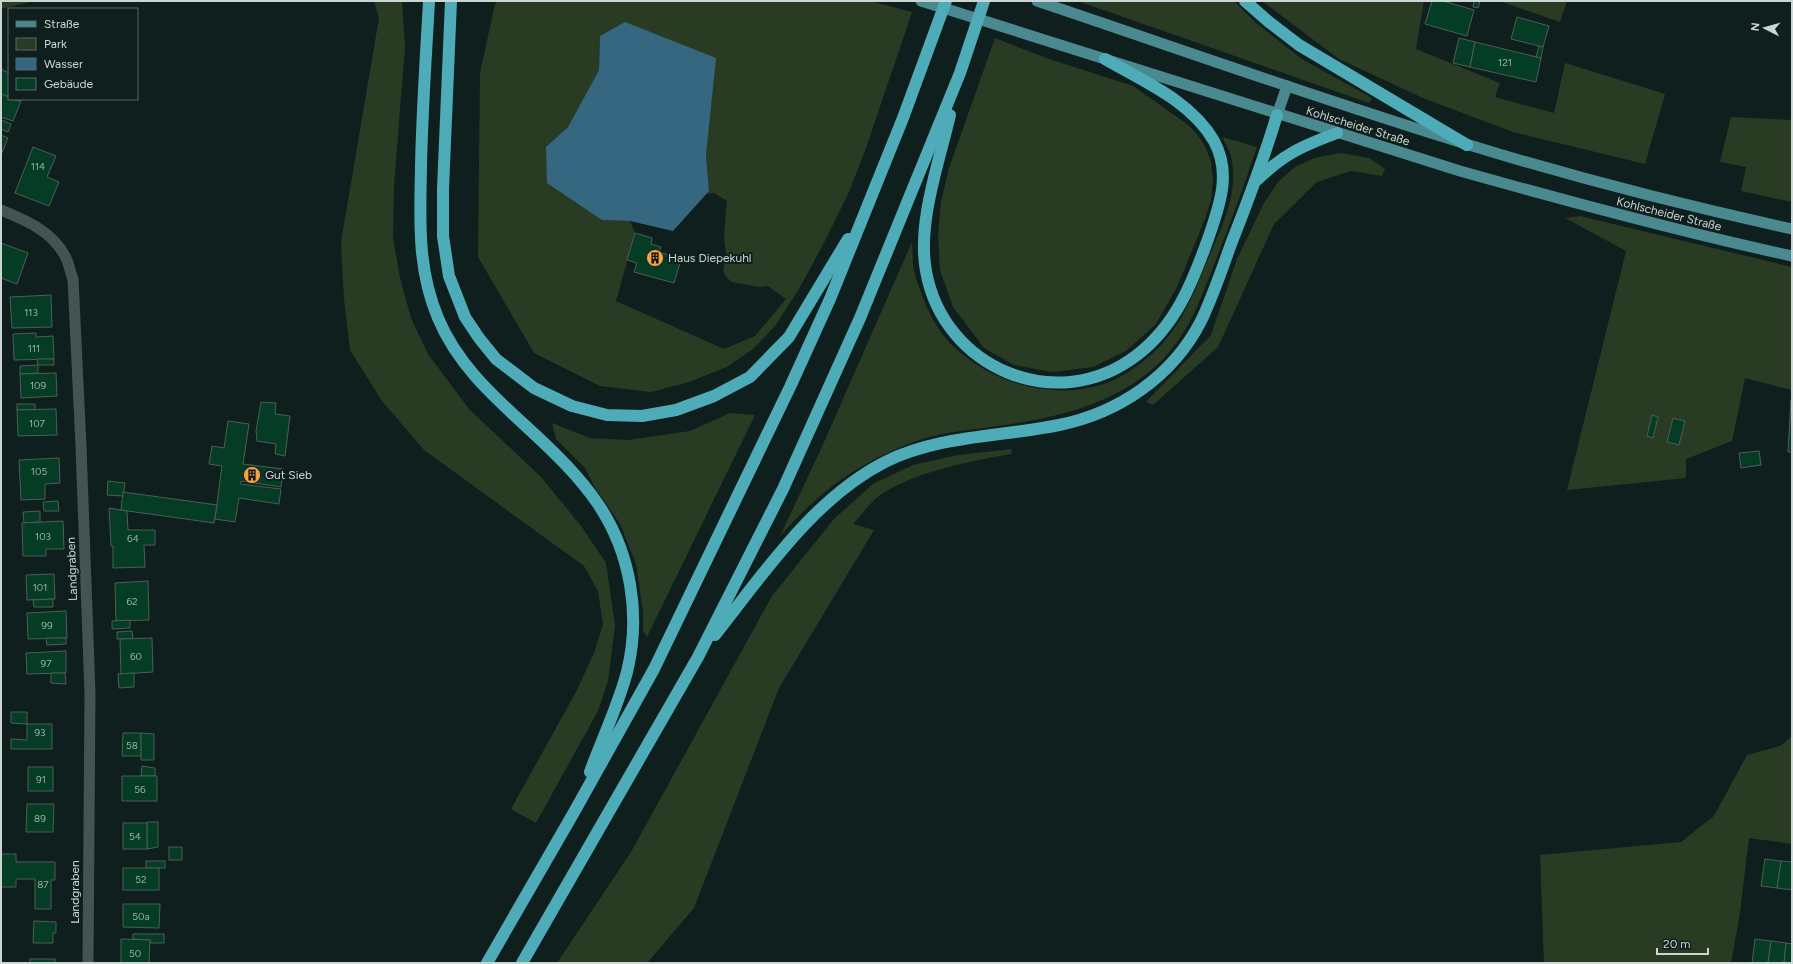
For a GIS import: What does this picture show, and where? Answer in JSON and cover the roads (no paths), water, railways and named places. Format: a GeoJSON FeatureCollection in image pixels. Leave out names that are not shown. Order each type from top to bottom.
{"type":"FeatureCollection","features":[{"type":"Feature","properties":{"kind":"highway"},"geometry":{"type":"LineString","coordinates":[[424,1],[429,7],[422,123],[419,236],[422,264],[429,293],[437,316],[447,339],[478,380],[564,462],[599,505],[620,548],[628,573],[633,600],[633,625],[626,673],[573,814]]}},
{"type":"Feature","properties":{"kind":"highway"},"geometry":{"type":"LineString","coordinates":[[451,1],[443,189],[443,236],[449,276],[465,317],[496,359],[534,388],[572,406],[607,415],[642,416],[682,408],[714,396],[750,377],[789,337],[865,211]]}},
{"type":"Feature","properties":{"kind":"highway"},"geometry":{"type":"LineString","coordinates":[[451,26],[458,1]]}},
{"type":"Feature","properties":{"kind":"highway"},"geometry":{"type":"LineString","coordinates":[[487,963],[654,669],[720,533],[830,299],[903,118],[946,1]]}},
{"type":"Feature","properties":{"kind":"highway"},"geometry":{"type":"LineString","coordinates":[[522,963],[698,657],[783,489],[854,332],[960,73],[984,1]]}},
{"type":"Feature","properties":{"kind":"highway"},"geometry":{"type":"LineString","coordinates":[[1245,1],[1268,22],[1299,46],[1467,145]]}},
{"type":"Feature","properties":{"kind":"highway"},"geometry":{"type":"LineString","coordinates":[[960,73],[925,225],[925,270],[934,302],[952,333],[982,360],[1019,377],[1049,382],[1063,382],[1097,376],[1126,364],[1148,346],[1167,326],[1188,292],[1220,205],[1223,188],[1224,174],[1221,158],[1215,143],[1205,128],[1179,102],[1105,59]]}},
{"type":"Feature","properties":{"kind":"highway"},"geometry":{"type":"LineString","coordinates":[[698,657],[809,519],[831,499],[879,466],[901,456],[941,443],[1071,423],[1129,399],[1150,384],[1169,366],[1185,347],[1201,320],[1255,182],[1277,114]]}},
{"type":"Feature","properties":{"kind":"highway"},"geometry":{"type":"LineString","coordinates":[[1255,182],[1279,160],[1303,146],[1337,133]]}},
{"type":"Feature","properties":{"kind":"main road","name":"Kohlscheider Straße"},"geometry":{"type":"LineString","coordinates":[[921,1],[1337,133],[1547,196],[1718,240],[1792,256]]}},
{"type":"Feature","properties":{"kind":"main road","name":"Kohlscheider Straße"},"geometry":{"type":"LineString","coordinates":[[1037,1],[1287,86],[1467,145],[1572,175],[1724,214],[1792,229]]}},
{"type":"Feature","properties":{"kind":"main road"},"geometry":{"type":"LineString","coordinates":[[1277,114],[1287,86]]}},
{"type":"Feature","properties":{"kind":"street","name":"Landgraben"},"geometry":{"type":"LineString","coordinates":[[1,210],[28,221],[49,235],[65,256],[73,279],[90,694],[88,963]]}},
{"type":"Feature","properties":{"kind":"water"},"geometry":{"type":"Polygon","coordinates":[[[625,22],[716,58],[706,155],[709,191],[673,231],[630,221],[602,220],[547,183],[546,147],[568,127],[599,70],[600,36],[625,22]]]}},
{"type":"Feature","properties":{"kind":"place","name":"Haus Diepekuhl"},"geometry":{"type":"Point","coordinates":[655,258]}},
{"type":"Feature","properties":{"kind":"place","name":"Gut Sieb"},"geometry":{"type":"Point","coordinates":[252,475]}}]}
